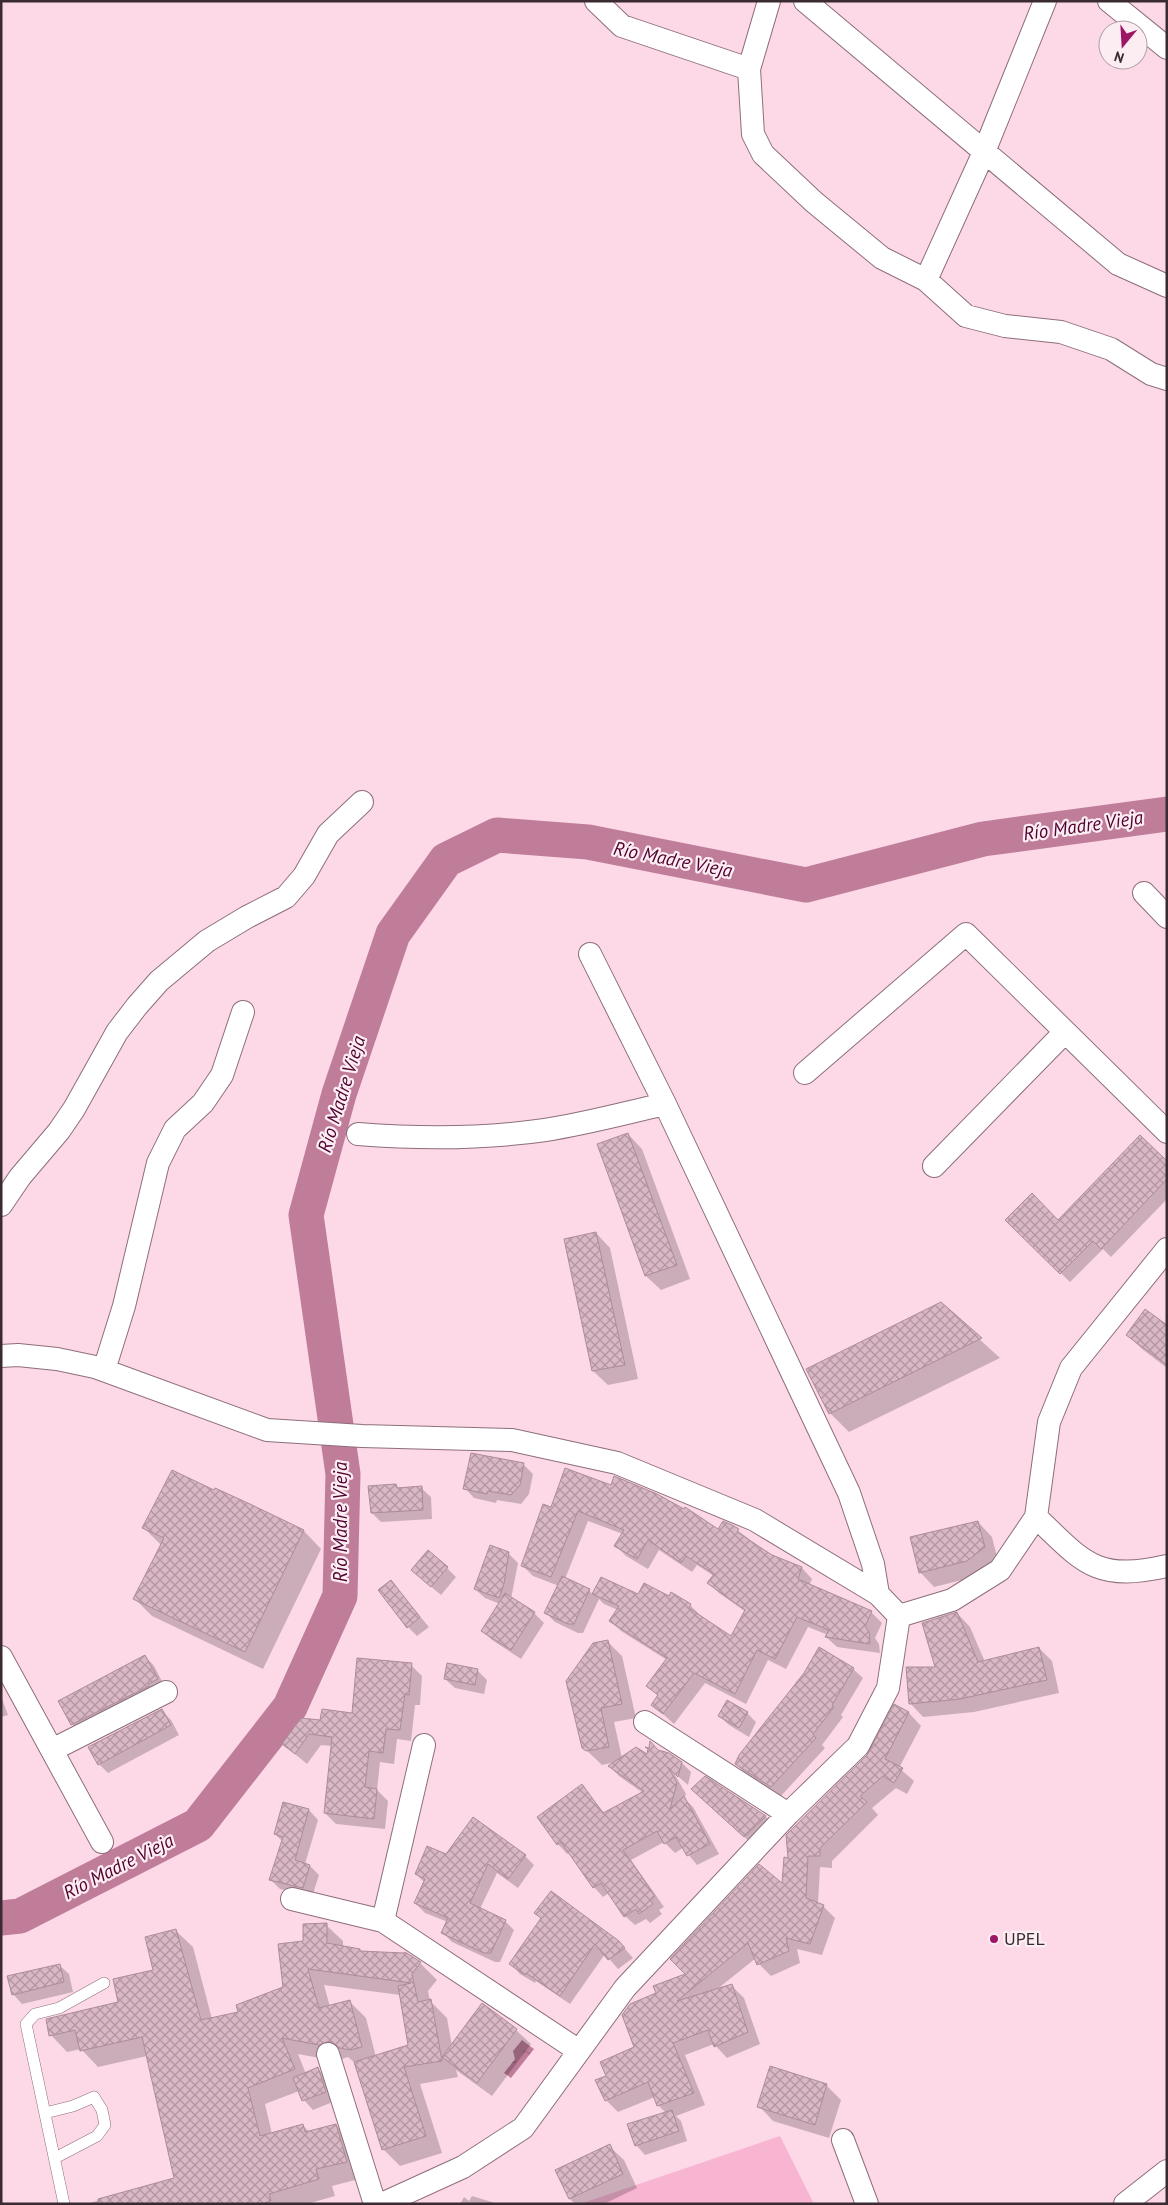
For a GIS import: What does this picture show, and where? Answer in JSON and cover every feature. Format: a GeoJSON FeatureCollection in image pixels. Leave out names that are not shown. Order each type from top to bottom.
{"type":"FeatureCollection","features":[{"type":"Feature","properties":{"kind":"street"},"geometry":{"type":"LineString","coordinates":[[596,1],[622,26],[749,69]]}},
{"type":"Feature","properties":{"kind":"street"},"geometry":{"type":"LineString","coordinates":[[769,1],[749,69],[753,134],[763,154],[814,202],[882,258],[926,280],[966,316],[1005,326],[1069,335],[1110,349],[1151,374],[1167,379]]}},
{"type":"Feature","properties":{"kind":"street"},"geometry":{"type":"LineString","coordinates":[[805,1],[1118,264],[1167,286]]}},
{"type":"Feature","properties":{"kind":"street"},"geometry":{"type":"LineString","coordinates":[[926,280],[984,152],[1045,1]]}},
{"type":"Feature","properties":{"kind":"street"},"geometry":{"type":"LineString","coordinates":[[1109,1],[1167,48]]}},
{"type":"Feature","properties":{"kind":"street"},"geometry":{"type":"LineString","coordinates":[[1,1205],[20,1177],[59,1131],[74,1109],[117,1032],[143,1000],[182,960],[247,917],[286,897],[304,876],[328,834],[362,802]]}},
{"type":"Feature","properties":{"kind":"street"},"geometry":{"type":"LineString","coordinates":[[1144,893],[1167,916]]}},
{"type":"Feature","properties":{"kind":"street"},"geometry":{"type":"LineString","coordinates":[[805,1073],[966,934],[1167,1132]]}},
{"type":"Feature","properties":{"kind":"street"},"geometry":{"type":"LineString","coordinates":[[590,954],[665,1104],[850,1493],[873,1564],[878,1583],[878,1594]]}},
{"type":"Feature","properties":{"kind":"street"},"geometry":{"type":"LineString","coordinates":[[104,1370],[124,1306],[158,1162],[175,1129],[203,1103],[222,1075],[243,1012]]}},
{"type":"Feature","properties":{"kind":"street"},"geometry":{"type":"LineString","coordinates":[[934,1166],[1065,1032]]}},
{"type":"Feature","properties":{"kind":"street"},"geometry":{"type":"LineString","coordinates":[[358,1134],[441,1138],[514,1134],[578,1124],[665,1104]]}},
{"type":"Feature","properties":{"kind":"street"},"geometry":{"type":"LineString","coordinates":[[899,1616],[952,1600],[1000,1570],[1036,1517],[1049,1422],[1071,1368],[1167,1249]]}},
{"type":"Feature","properties":{"kind":"street"},"geometry":{"type":"LineString","coordinates":[[1,1356],[18,1355],[57,1359],[104,1370],[267,1430],[362,1436],[512,1440],[617,1463],[755,1520],[878,1594],[899,1616]]}},
{"type":"Feature","properties":{"kind":"street"},"geometry":{"type":"LineString","coordinates":[[1036,1517],[1084,1562],[1098,1568],[1124,1573],[1167,1566]]}},
{"type":"Feature","properties":{"kind":"street"},"geometry":{"type":"LineString","coordinates":[[382,2204],[463,2167],[523,2128],[625,1988],[788,1814],[858,1746],[888,1688],[899,1616]]}},
{"type":"Feature","properties":{"kind":"street"},"geometry":{"type":"LineString","coordinates":[[1,1657],[102,1842]]}},
{"type":"Feature","properties":{"kind":"street"},"geometry":{"type":"LineString","coordinates":[[52,1750],[166,1692]]}},
{"type":"Feature","properties":{"kind":"street"},"geometry":{"type":"LineString","coordinates":[[645,1722],[788,1814]]}},
{"type":"Feature","properties":{"kind":"street"},"geometry":{"type":"LineString","coordinates":[[383,1922],[424,1745]]}},
{"type":"Feature","properties":{"kind":"street"},"geometry":{"type":"LineString","coordinates":[[292,1899],[383,1922],[579,2051]]}},
{"type":"Feature","properties":{"kind":"street"},"geometry":{"type":"LineString","coordinates":[[328,2054],[375,2204]]}},
{"type":"Feature","properties":{"kind":"street"},"geometry":{"type":"LineString","coordinates":[[843,2140],[867,2204]]}},
{"type":"Feature","properties":{"kind":"street"},"geometry":{"type":"LineString","coordinates":[[1125,2204],[1167,2171]]}},
{"type":"Feature","properties":{"kind":"lane"},"geometry":{"type":"LineString","coordinates":[[64,2204],[26,2024],[35,2014],[60,2008],[104,1983]]}},
{"type":"Feature","properties":{"kind":"lane"},"geometry":{"type":"LineString","coordinates":[[45,2113],[73,2106],[94,2097],[102,2110],[105,2125],[97,2136],[54,2158]]}},
{"type":"Feature","properties":{"kind":"shaded area"},"geometry":{"type":"Polygon","coordinates":[[[780,2136],[814,2204],[580,2204],[780,2136]]]}},
{"type":"Feature","properties":{"kind":"water"},"geometry":{"type":"Polygon","coordinates":[[[522,2040],[534,2049],[511,2078],[504,2073],[515,2059],[513,2051],[522,2040]]]}},
{"type":"Feature","properties":{"kind":"building"},"geometry":{"type":"Polygon","coordinates":[[[628,1133],[677,1265],[645,1276],[597,1144],[628,1133]]]}},
{"type":"Feature","properties":{"kind":"building"},"geometry":{"type":"Polygon","coordinates":[[[1140,1135],[1167,1161],[1167,1179],[1101,1249],[1093,1241],[1060,1274],[1005,1220],[1032,1193],[1058,1220],[1140,1135]]]}},
{"type":"Feature","properties":{"kind":"building"},"geometry":{"type":"Polygon","coordinates":[[[596,1232],[625,1365],[592,1371],[564,1239],[596,1232]]]}},
{"type":"Feature","properties":{"kind":"building"},"geometry":{"type":"Polygon","coordinates":[[[941,1302],[982,1338],[829,1414],[806,1369],[941,1302]]]}},
{"type":"Feature","properties":{"kind":"building"},"geometry":{"type":"Polygon","coordinates":[[[1145,1309],[1167,1325],[1167,1365],[1126,1335],[1145,1309]]]}},
{"type":"Feature","properties":{"kind":"building"},"geometry":{"type":"Polygon","coordinates":[[[471,1453],[524,1463],[520,1485],[511,1495],[488,1491],[487,1494],[463,1489],[471,1453]]]}},
{"type":"Feature","properties":{"kind":"building"},"geometry":{"type":"Polygon","coordinates":[[[565,1468],[611,1485],[614,1476],[657,1494],[684,1509],[685,1507],[718,1529],[723,1521],[739,1529],[737,1532],[772,1555],[802,1567],[798,1579],[872,1611],[865,1626],[869,1632],[870,1644],[825,1637],[829,1630],[797,1617],[775,1659],[757,1650],[735,1694],[694,1673],[663,1714],[651,1705],[658,1695],[646,1686],[667,1658],[609,1621],[619,1606],[592,1594],[601,1577],[638,1594],[644,1583],[669,1596],[671,1592],[691,1604],[689,1608],[731,1636],[745,1610],[707,1583],[714,1574],[686,1556],[681,1563],[648,1540],[637,1559],[614,1546],[624,1530],[578,1511],[551,1577],[521,1566],[543,1504],[551,1507],[565,1468]]]}},
{"type":"Feature","properties":{"kind":"building"},"geometry":{"type":"Polygon","coordinates":[[[172,1470],[304,1530],[245,1652],[133,1599],[164,1538],[142,1528],[172,1470]]]}},
{"type":"Feature","properties":{"kind":"building"},"geometry":{"type":"Polygon","coordinates":[[[396,1484],[397,1488],[422,1486],[423,1510],[371,1513],[368,1486],[396,1484]]]}},
{"type":"Feature","properties":{"kind":"building"},"geometry":{"type":"Polygon","coordinates":[[[978,1521],[985,1547],[967,1561],[919,1573],[910,1537],[978,1521]]]}},
{"type":"Feature","properties":{"kind":"building"},"geometry":{"type":"Polygon","coordinates":[[[490,1545],[509,1552],[504,1584],[499,1598],[474,1589],[490,1545]]]}},
{"type":"Feature","properties":{"kind":"building"},"geometry":{"type":"Polygon","coordinates":[[[428,1550],[448,1567],[431,1587],[411,1570],[428,1550]]]}},
{"type":"Feature","properties":{"kind":"building"},"geometry":{"type":"Polygon","coordinates":[[[562,1576],[590,1589],[574,1624],[568,1624],[544,1613],[562,1576]]]}},
{"type":"Feature","properties":{"kind":"building"},"geometry":{"type":"Polygon","coordinates":[[[391,1580],[420,1617],[407,1628],[378,1590],[391,1580]]]}},
{"type":"Feature","properties":{"kind":"building"},"geometry":{"type":"Polygon","coordinates":[[[505,1593],[535,1612],[511,1650],[481,1631],[505,1593]]]}},
{"type":"Feature","properties":{"kind":"building"},"geometry":{"type":"Polygon","coordinates":[[[957,1612],[978,1662],[1039,1647],[1047,1680],[960,1699],[909,1704],[906,1667],[935,1667],[922,1623],[957,1612]]]}},
{"type":"Feature","properties":{"kind":"building"},"geometry":{"type":"Polygon","coordinates":[[[608,1640],[622,1704],[601,1708],[609,1747],[586,1751],[582,1748],[566,1681],[593,1643],[608,1640]]]}},
{"type":"Feature","properties":{"kind":"building"},"geometry":{"type":"Polygon","coordinates":[[[819,1647],[854,1668],[832,1705],[834,1707],[813,1734],[816,1738],[771,1787],[735,1764],[739,1755],[804,1673],[819,1647]]]}},
{"type":"Feature","properties":{"kind":"building"},"geometry":{"type":"Polygon","coordinates":[[[145,1655],[158,1679],[148,1684],[149,1686],[71,1725],[58,1701],[145,1655]]]}},
{"type":"Feature","properties":{"kind":"building"},"geometry":{"type":"Polygon","coordinates":[[[357,1658],[412,1663],[409,1695],[405,1694],[400,1730],[386,1729],[383,1753],[369,1751],[365,1787],[377,1789],[374,1819],[324,1813],[332,1737],[309,1734],[295,1754],[282,1744],[301,1718],[320,1720],[322,1709],[352,1713],[357,1658]]]}},
{"type":"Feature","properties":{"kind":"building"},"geometry":{"type":"Polygon","coordinates":[[[447,1663],[478,1669],[475,1685],[444,1679],[447,1663]]]}},
{"type":"Feature","properties":{"kind":"building"},"geometry":{"type":"Polygon","coordinates":[[[727,1700],[748,1712],[739,1728],[718,1716],[727,1700]]]}},
{"type":"Feature","properties":{"kind":"building"},"geometry":{"type":"Polygon","coordinates":[[[894,1704],[909,1712],[885,1759],[903,1768],[894,1783],[883,1776],[860,1796],[867,1802],[820,1848],[820,1856],[808,1856],[806,1898],[824,1905],[810,1944],[786,1938],[789,1951],[757,1965],[748,1943],[677,2001],[732,1984],[748,2032],[714,2047],[708,2030],[673,2043],[694,2093],[657,2106],[648,2082],[605,2101],[595,2080],[606,2076],[600,2062],[634,2047],[622,2015],[630,2004],[656,1993],[653,1986],[685,1974],[670,1959],[759,1864],[782,1883],[784,1857],[788,1858],[786,1835],[867,1755],[894,1704]]]}},
{"type":"Feature","properties":{"kind":"building"},"geometry":{"type":"Polygon","coordinates":[[[162,1709],[171,1725],[98,1765],[88,1747],[162,1709]]]}},
{"type":"Feature","properties":{"kind":"building"},"geometry":{"type":"Polygon","coordinates":[[[650,1741],[658,1750],[669,1753],[682,1762],[678,1777],[668,1767],[677,1783],[670,1809],[684,1796],[710,1844],[687,1856],[676,1837],[664,1844],[657,1831],[623,1850],[655,1896],[650,1900],[653,1904],[639,1914],[636,1909],[624,1917],[601,1883],[593,1888],[561,1842],[557,1845],[537,1817],[582,1784],[603,1813],[644,1791],[608,1766],[636,1747],[647,1754],[648,1749],[645,1747],[649,1748],[650,1741]]]}},
{"type":"Feature","properties":{"kind":"building"},"geometry":{"type":"Polygon","coordinates":[[[705,1776],[766,1816],[744,1837],[691,1789],[705,1776]]]}},
{"type":"Feature","properties":{"kind":"building"},"geometry":{"type":"Polygon","coordinates":[[[283,1802],[309,1809],[295,1860],[310,1865],[303,1888],[269,1880],[283,1837],[274,1834],[283,1802]]]}},
{"type":"Feature","properties":{"kind":"building"},"geometry":{"type":"Polygon","coordinates":[[[473,1817],[526,1855],[508,1879],[488,1864],[470,1903],[506,1920],[491,1953],[484,1953],[441,1933],[448,1918],[414,1903],[425,1879],[415,1874],[427,1846],[446,1854],[473,1817]]]}},
{"type":"Feature","properties":{"kind":"building"},"geometry":{"type":"Polygon","coordinates":[[[551,1891],[619,1941],[625,1948],[608,1960],[595,1944],[560,1996],[509,1964],[541,1918],[534,1913],[551,1891]]]}},
{"type":"Feature","properties":{"kind":"building"},"geometry":{"type":"Polygon","coordinates":[[[327,1923],[327,1943],[360,1949],[360,1951],[405,1952],[421,1962],[412,1974],[418,2002],[431,1999],[442,2061],[404,2067],[426,2136],[382,2150],[354,2062],[408,2045],[398,1986],[411,1983],[308,1969],[319,2008],[350,2000],[362,2047],[350,2050],[340,2048],[330,2041],[319,2045],[282,2038],[295,2069],[248,2088],[260,2136],[303,2124],[305,2132],[336,2124],[347,2162],[316,2169],[319,2179],[269,2194],[271,2201],[261,2204],[98,2204],[98,2199],[174,2178],[142,2037],[80,2051],[75,2030],[49,2036],[46,2019],[118,2002],[113,1979],[153,1970],[145,1937],[176,1929],[201,2020],[238,2012],[236,2005],[283,1987],[278,1944],[303,1941],[303,1924],[327,1923]]]}},
{"type":"Feature","properties":{"kind":"building"},"geometry":{"type":"Polygon","coordinates":[[[60,1964],[64,1982],[12,1995],[7,1976],[60,1964]]]}},
{"type":"Feature","properties":{"kind":"building"},"geometry":{"type":"Polygon","coordinates":[[[482,2003],[517,2029],[477,2083],[442,2057],[482,2003]]]}},
{"type":"Feature","properties":{"kind":"building"},"geometry":{"type":"Polygon","coordinates":[[[770,2066],[827,2084],[815,2125],[757,2107],[770,2066]]]}},
{"type":"Feature","properties":{"kind":"building"},"geometry":{"type":"Polygon","coordinates":[[[318,2067],[326,2092],[302,2101],[293,2078],[318,2067]]]}},
{"type":"Feature","properties":{"kind":"building"},"geometry":{"type":"Polygon","coordinates":[[[672,2110],[679,2131],[635,2146],[627,2124],[672,2110]]]}},
{"type":"Feature","properties":{"kind":"building"},"geometry":{"type":"Polygon","coordinates":[[[610,2144],[623,2174],[569,2199],[555,2170],[610,2144]]]}},
{"type":"Feature","properties":{"kind":"waterway","name":"Río Madre Vieja"},"geometry":{"type":"LineString","coordinates":[[1,1918],[20,1916],[198,1825],[290,1707],[340,1596],[343,1474],[306,1215],[339,1094],[393,934],[446,860],[497,835],[588,842],[806,885],[983,839],[1167,814]]}},
{"type":"Feature","properties":{"kind":"place","name":"UPEL"},"geometry":{"type":"Point","coordinates":[994,1939]}}]}
